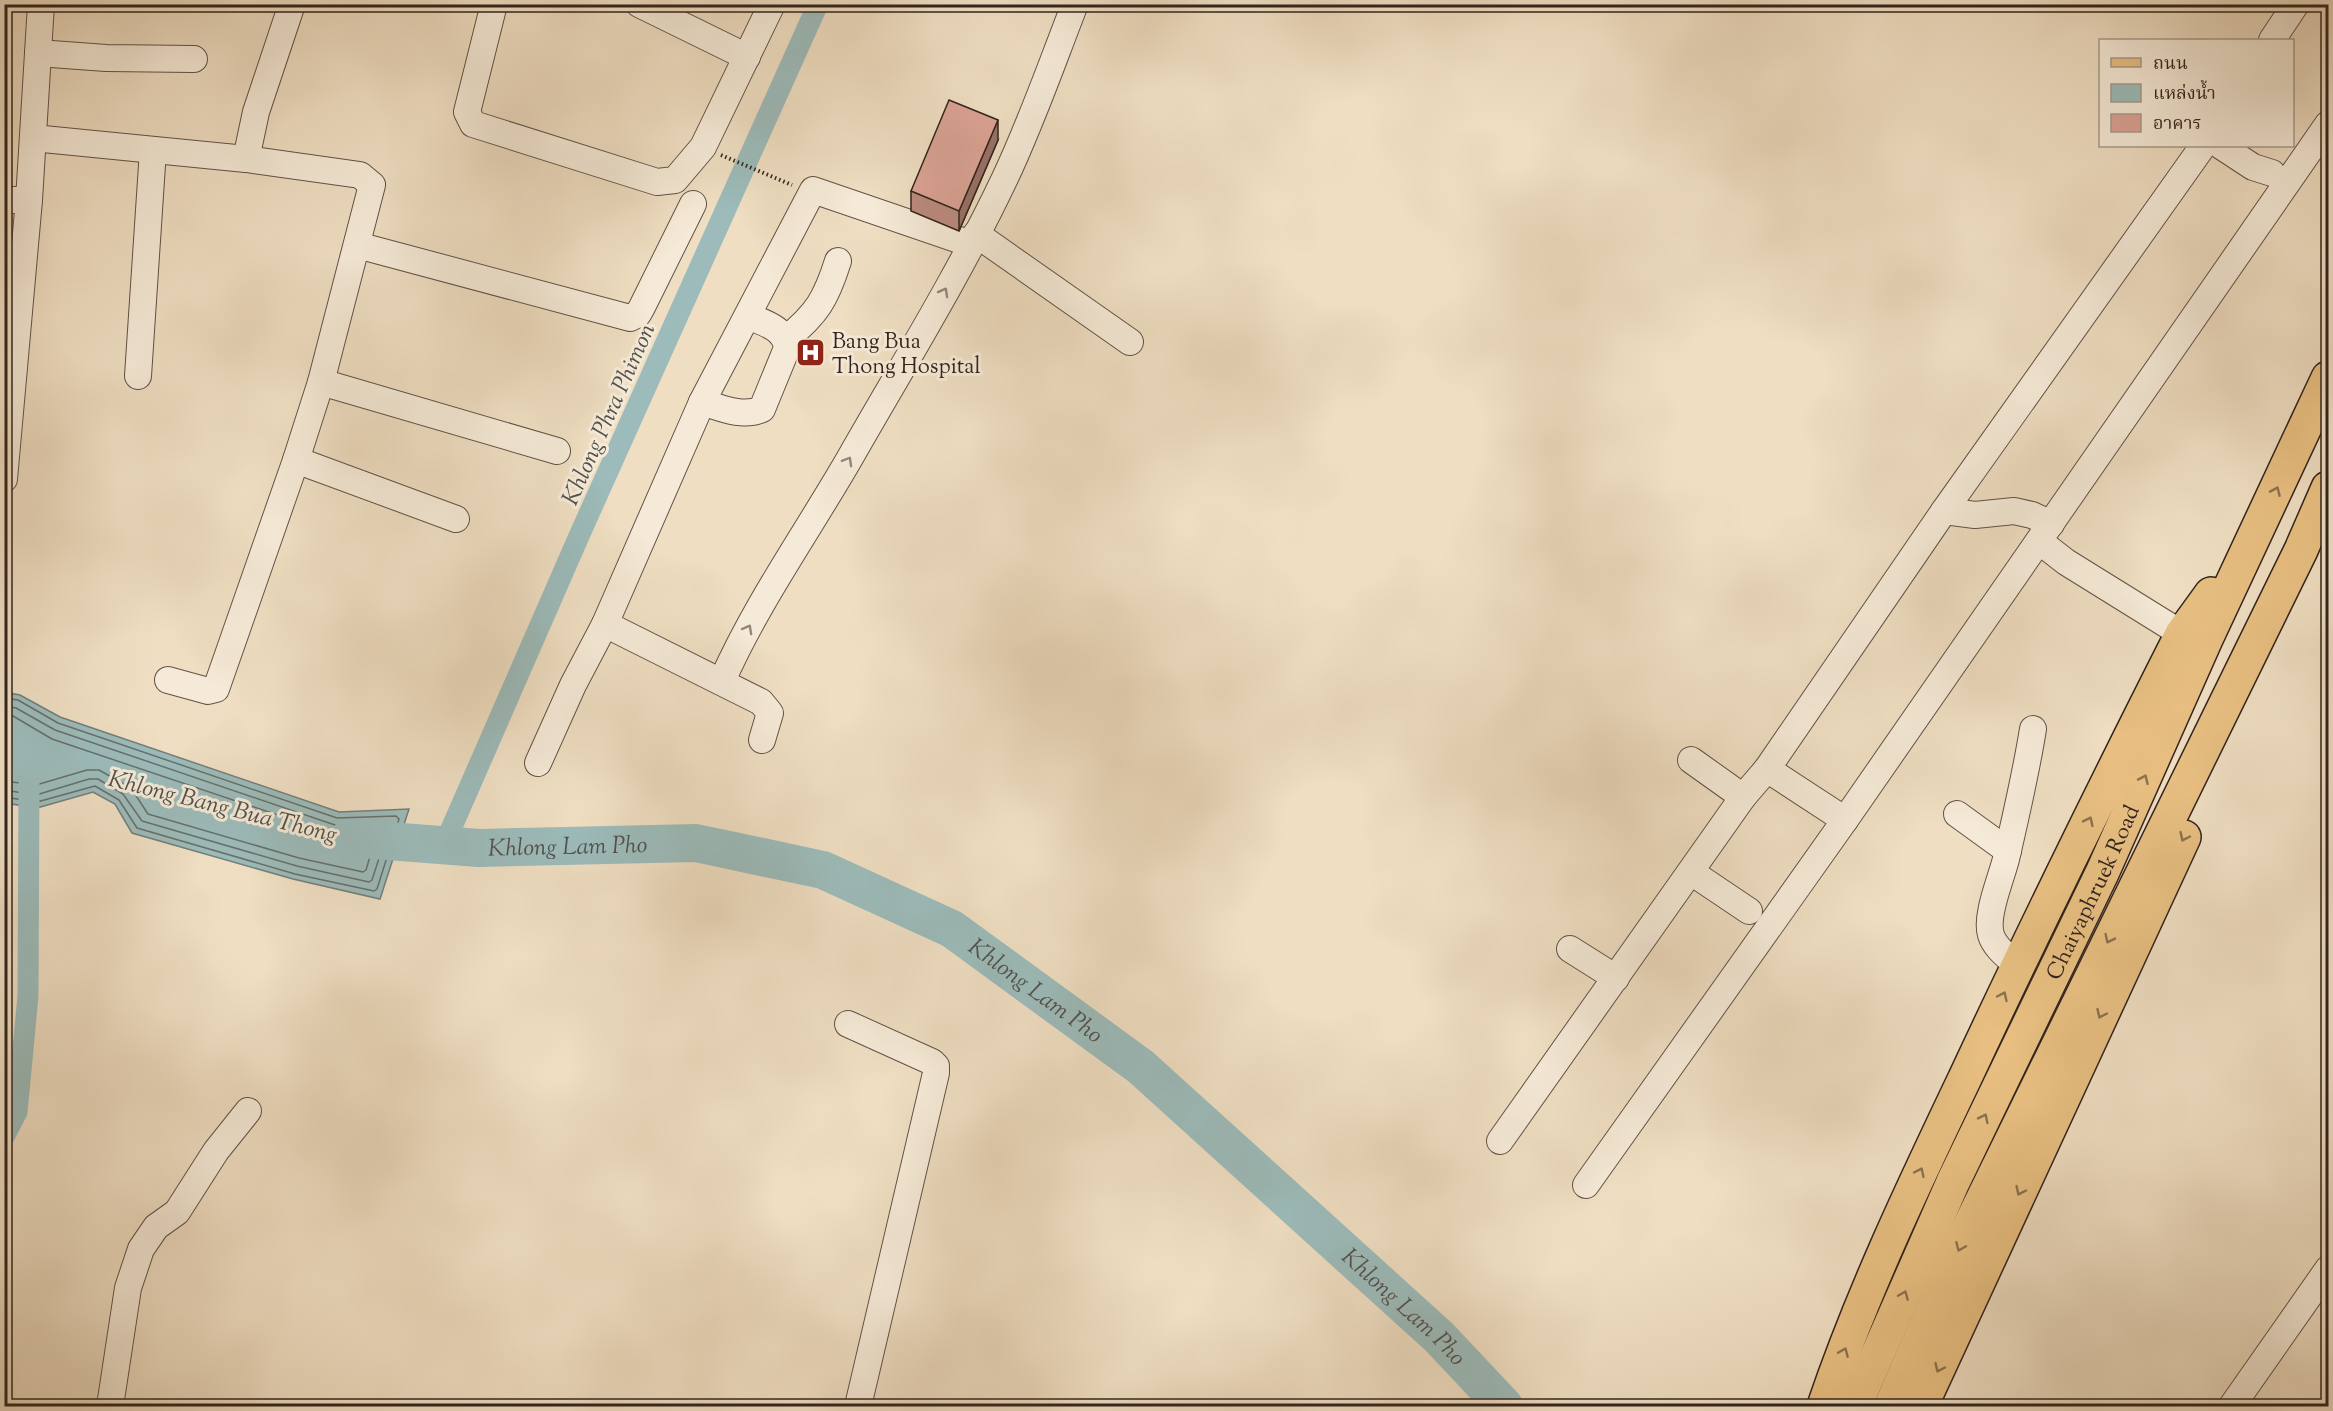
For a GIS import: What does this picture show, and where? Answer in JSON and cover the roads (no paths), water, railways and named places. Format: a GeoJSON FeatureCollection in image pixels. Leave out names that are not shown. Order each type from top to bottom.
{"type":"FeatureCollection","features":[{"type":"Feature","properties":{"kind":"main road","name":"Chaiyaphruek Road"},"geometry":{"type":"LineString","coordinates":[[1856,1407],[1953,1182],[2103,871],[2206,639],[2252,545],[2328,378]]}},
{"type":"Feature","properties":{"kind":"main road","name":"Chaiyaphruek Road"},"geometry":{"type":"LineString","coordinates":[[1891,1407],[1965,1235],[2301,550],[2328,488]]}},
{"type":"Feature","properties":{"kind":"main road"},"geometry":{"type":"LineString","coordinates":[[1824,1407],[1834,1374],[1903,1210],[2018,966],[2182,634],[2214,589],[2252,545]]}},
{"type":"Feature","properties":{"kind":"main road"},"geometry":{"type":"LineString","coordinates":[[1922,1407],[2106,1003],[2270,652],[2287,610],[2301,550]]}},
{"type":"Feature","properties":{"kind":"street"},"geometry":{"type":"LineString","coordinates":[[4,479],[17,200],[33,138],[41,4]]}},
{"type":"Feature","properties":{"kind":"street"},"geometry":{"type":"LineString","coordinates":[[246,159],[256,112],[292,4]]}},
{"type":"Feature","properties":{"kind":"street"},"geometry":{"type":"LineString","coordinates":[[494,4],[467,112],[473,124],[657,182],[675,180],[703,147],[772,4]]}},
{"type":"Feature","properties":{"kind":"street"},"geometry":{"type":"LineString","coordinates":[[722,681],[734,653],[770,589],[836,481],[974,239],[1025,134],[1075,4]]}},
{"type":"Feature","properties":{"kind":"street"},"geometry":{"type":"LineString","coordinates":[[2273,39],[2296,4]]}},
{"type":"Feature","properties":{"kind":"street"},"geometry":{"type":"LineString","coordinates":[[643,5],[747,57]]}},
{"type":"Feature","properties":{"kind":"street"},"geometry":{"type":"LineString","coordinates":[[38,53],[106,58],[194,59]]}},
{"type":"Feature","properties":{"kind":"street"},"geometry":{"type":"LineString","coordinates":[[1586,1185],[1845,820],[2328,124]]}},
{"type":"Feature","properties":{"kind":"street"},"geometry":{"type":"LineString","coordinates":[[33,138],[246,159],[360,174],[365,177],[372,188],[321,382],[216,689],[208,691],[168,681]]}},
{"type":"Feature","properties":{"kind":"street"},"geometry":{"type":"LineString","coordinates":[[1500,1141],[1743,797],[1767,770],[1944,511],[2202,147]]}},
{"type":"Feature","properties":{"kind":"street"},"geometry":{"type":"LineString","coordinates":[[2223,147],[2253,167],[2272,173]]}},
{"type":"Feature","properties":{"kind":"street"},"geometry":{"type":"LineString","coordinates":[[138,376],[153,150]]}},
{"type":"Feature","properties":{"kind":"street"},"geometry":{"type":"LineString","coordinates":[[538,763],[573,685],[605,624],[702,402],[813,190],[974,239],[1130,342]]}},
{"type":"Feature","properties":{"kind":"street"},"geometry":{"type":"LineString","coordinates":[[357,245],[630,318],[638,314],[693,204]]}},
{"type":"Feature","properties":{"kind":"street"},"geometry":{"type":"LineString","coordinates":[[786,339],[810,319],[829,287],[838,261]]}},
{"type":"Feature","properties":{"kind":"street"},"geometry":{"type":"LineString","coordinates":[[702,402],[740,413],[762,409],[787,348],[786,339],[779,331],[748,316]]}},
{"type":"Feature","properties":{"kind":"street"},"geometry":{"type":"LineString","coordinates":[[321,382],[557,451]]}},
{"type":"Feature","properties":{"kind":"street"},"geometry":{"type":"LineString","coordinates":[[296,460],[456,519]]}},
{"type":"Feature","properties":{"kind":"street"},"geometry":{"type":"LineString","coordinates":[[1944,511],[1975,515],[2014,511],[2032,515],[2066,562],[2182,634]]}},
{"type":"Feature","properties":{"kind":"street"},"geometry":{"type":"LineString","coordinates":[[605,624],[753,696],[768,708],[770,713],[762,741]]}},
{"type":"Feature","properties":{"kind":"street"},"geometry":{"type":"LineString","coordinates":[[2018,966],[1999,949],[1990,934],[1991,911],[2008,851],[2033,729]]}},
{"type":"Feature","properties":{"kind":"street"},"geometry":{"type":"LineString","coordinates":[[1691,760],[1743,797]]}},
{"type":"Feature","properties":{"kind":"street"},"geometry":{"type":"LineString","coordinates":[[1767,770],[1845,820]]}},
{"type":"Feature","properties":{"kind":"street"},"geometry":{"type":"LineString","coordinates":[[1957,814],[2008,851]]}},
{"type":"Feature","properties":{"kind":"street"},"geometry":{"type":"LineString","coordinates":[[1691,872],[1749,911]]}},
{"type":"Feature","properties":{"kind":"street"},"geometry":{"type":"LineString","coordinates":[[1570,949],[1616,978]]}},
{"type":"Feature","properties":{"kind":"street"},"geometry":{"type":"LineString","coordinates":[[848,1024],[932,1062],[936,1066],[926,1119],[858,1407]]}},
{"type":"Feature","properties":{"kind":"street"},"geometry":{"type":"LineString","coordinates":[[110,1407],[128,1288],[141,1249],[156,1227],[177,1212],[216,1151],[248,1111]]}},
{"type":"Feature","properties":{"kind":"street"},"geometry":{"type":"LineString","coordinates":[[2232,1407],[2328,1269]]}},
{"type":"Feature","properties":{"kind":"water","name":"Khlong Bang Bua Thong"},"geometry":{"type":"Polygon","coordinates":[[[4,692],[20,695],[60,717],[339,812],[409,809],[380,899],[293,879],[132,833],[115,804],[93,792],[37,808],[5,803],[4,692]]]}},
{"type":"Feature","properties":{"kind":"waterway","name":"Khlong Phra Phimon"},"geometry":{"type":"LineString","coordinates":[[444,845],[579,536],[818,4]]}},
{"type":"Feature","properties":{"kind":"waterway"},"geometry":{"type":"LineString","coordinates":[[4,1137],[17,1112],[28,996],[29,781]]}},
{"type":"Feature","properties":{"kind":"waterway","name":"Khlong Lam Pho"},"geometry":{"type":"LineString","coordinates":[[349,838],[479,848],[696,843],[823,870],[952,929],[1141,1067],[1439,1337],[1504,1406]]}},
{"type":"Feature","properties":{"kind":"place","name":"Bang Bua Thong Hospital"},"geometry":{"type":"Point","coordinates":[811,353]}}]}
